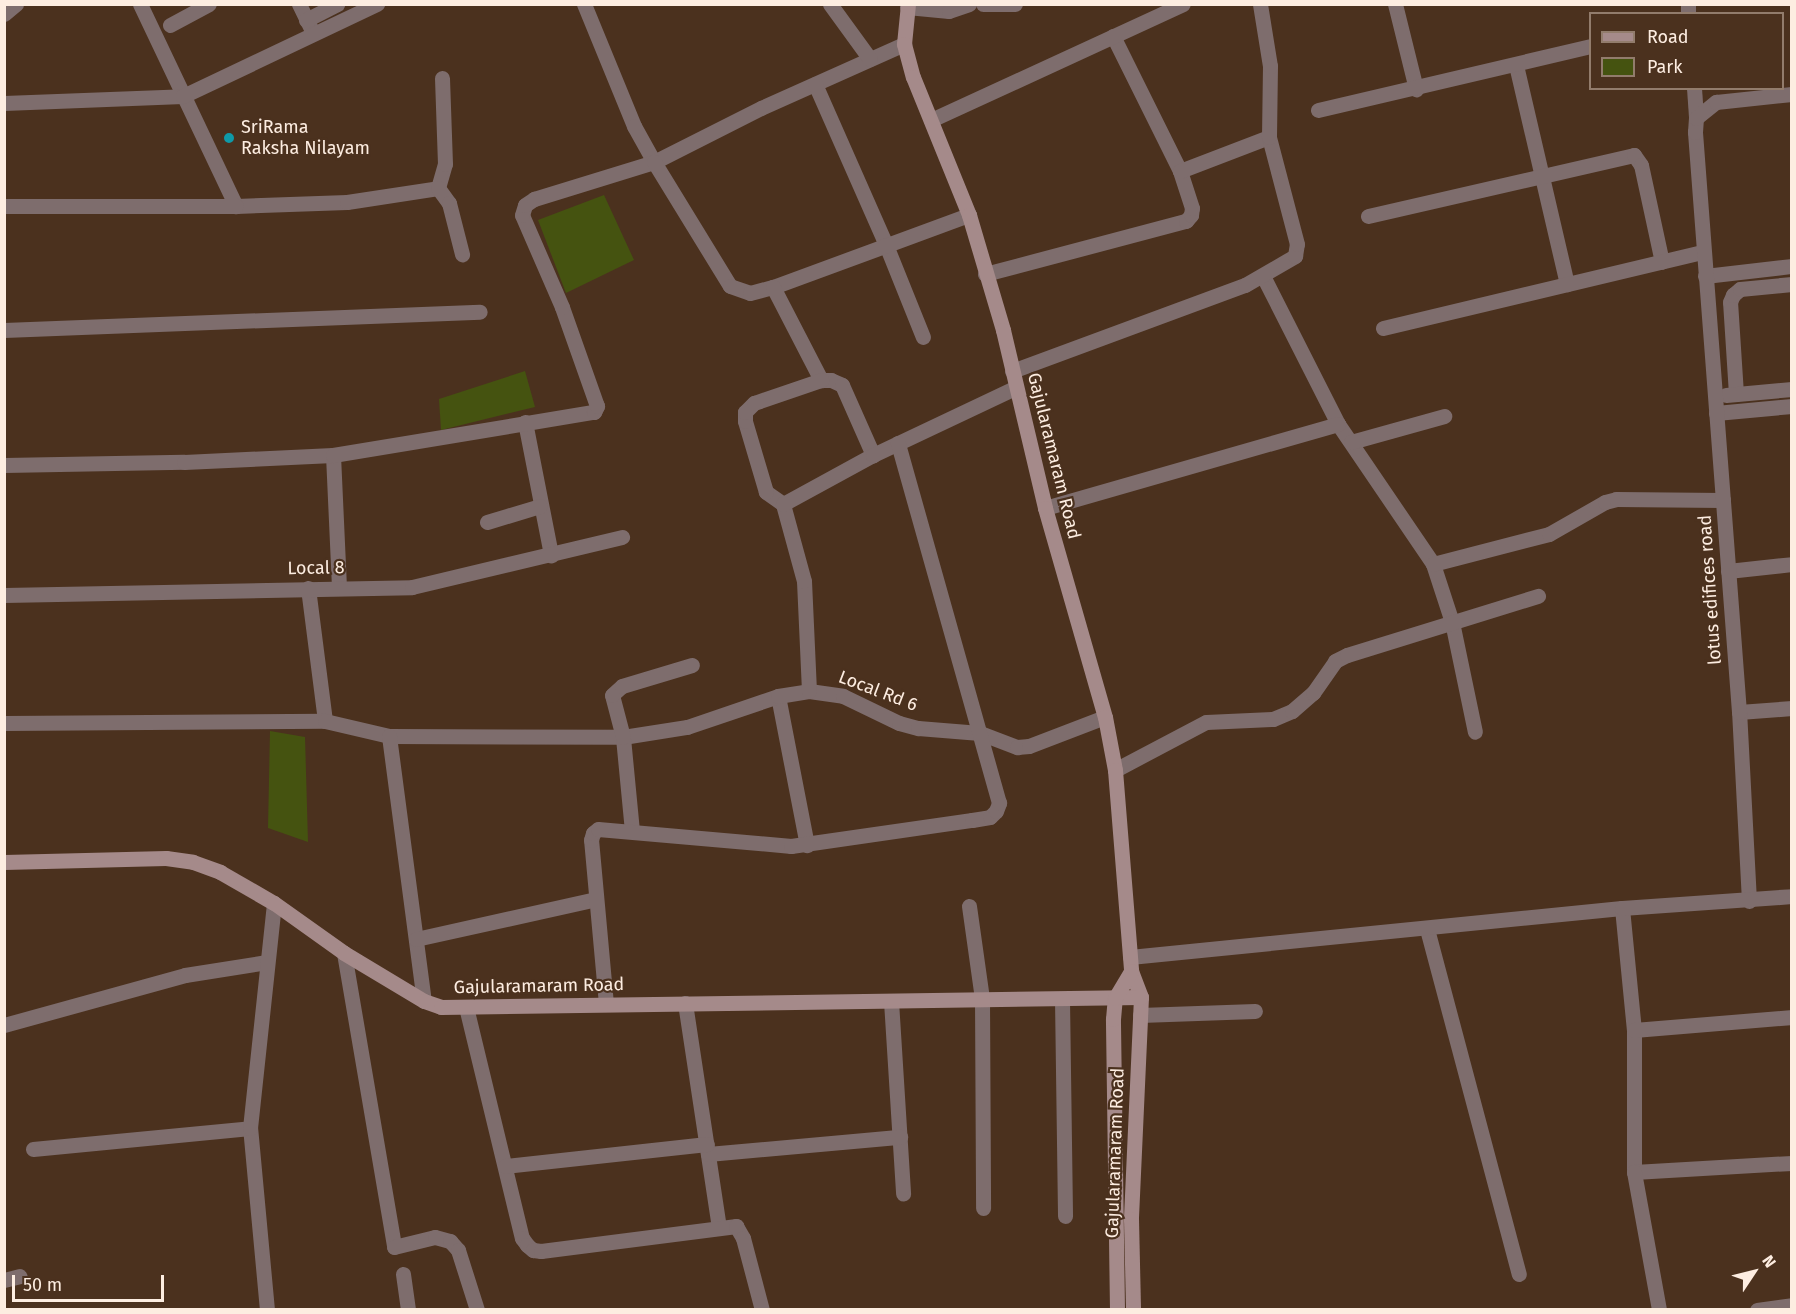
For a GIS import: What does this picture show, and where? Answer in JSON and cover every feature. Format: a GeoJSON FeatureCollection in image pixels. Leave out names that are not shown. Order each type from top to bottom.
{"type":"FeatureCollection","features":[{"type":"Feature","properties":{"kind":"main road","name":"Gajularamaram Road"},"geometry":{"type":"LineString","coordinates":[[908,6],[904,44],[913,76],[969,214],[1003,330],[1045,508],[1105,717],[1115,770],[1131,964],[1141,997],[1131,1219],[1133,1310]]}},
{"type":"Feature","properties":{"kind":"main road","name":"Gajularamaram Road"},"geometry":{"type":"LineString","coordinates":[[4,862],[166,858],[193,862],[220,872],[274,903],[344,953],[424,1001],[441,1007],[1141,997]]}},
{"type":"Feature","properties":{"kind":"main road"},"geometry":{"type":"LineString","coordinates":[[1115,998],[1131,964]]}},
{"type":"Feature","properties":{"kind":"main road","name":"Gajularamaram Road"},"geometry":{"type":"LineString","coordinates":[[1115,998],[1117,1310]]}},
{"type":"Feature","properties":{"kind":"street"},"geometry":{"type":"LineString","coordinates":[[4,14],[16,4]]}},
{"type":"Feature","properties":{"kind":"street"},"geometry":{"type":"LineString","coordinates":[[140,4],[236,206]]}},
{"type":"Feature","properties":{"kind":"street"},"geometry":{"type":"LineString","coordinates":[[170,24],[209,4]]}},
{"type":"Feature","properties":{"kind":"street"},"geometry":{"type":"LineString","coordinates":[[299,4],[314,36]]}},
{"type":"Feature","properties":{"kind":"street"},"geometry":{"type":"LineString","coordinates":[[306,20],[337,4]]}},
{"type":"Feature","properties":{"kind":"street"},"geometry":{"type":"LineString","coordinates":[[4,104],[183,96],[314,36],[377,4]]}},
{"type":"Feature","properties":{"kind":"street"},"geometry":{"type":"LineString","coordinates":[[584,4],[634,126],[730,286],[750,293],[773,287],[969,214]]}},
{"type":"Feature","properties":{"kind":"street"},"geometry":{"type":"LineString","coordinates":[[830,4],[870,59]]}},
{"type":"Feature","properties":{"kind":"street"},"geometry":{"type":"LineString","coordinates":[[908,6],[949,11],[969,4]]}},
{"type":"Feature","properties":{"kind":"street"},"geometry":{"type":"LineString","coordinates":[[983,4],[1015,4]]}},
{"type":"Feature","properties":{"kind":"street"},"geometry":{"type":"LineString","coordinates":[[931,120],[1183,4]]}},
{"type":"Feature","properties":{"kind":"street"},"geometry":{"type":"LineString","coordinates":[[1012,371],[1263,276],[1290,261],[1298,251],[1269,136],[1270,73],[1260,4]]}},
{"type":"Feature","properties":{"kind":"street"},"geometry":{"type":"LineString","coordinates":[[1395,4],[1416,89]]}},
{"type":"Feature","properties":{"kind":"street"},"geometry":{"type":"LineString","coordinates":[[985,274],[1186,221],[1191,215],[1192,208],[1180,171],[1113,36]]}},
{"type":"Feature","properties":{"kind":"street"},"geometry":{"type":"LineString","coordinates":[[4,465],[184,462],[333,454],[594,412],[597,406],[562,307],[522,215],[525,205],[534,199],[654,162],[815,84],[904,44]]}},
{"type":"Feature","properties":{"kind":"street"},"geometry":{"type":"LineString","coordinates":[[1318,110],[1416,89],[1589,46]]}},
{"type":"Feature","properties":{"kind":"street"},"geometry":{"type":"LineString","coordinates":[[1516,65],[1567,284]]}},
{"type":"Feature","properties":{"kind":"street"},"geometry":{"type":"LineString","coordinates":[[438,188],[445,164],[442,78]]}},
{"type":"Feature","properties":{"kind":"street"},"geometry":{"type":"LineString","coordinates":[[815,84],[886,245],[923,337]]}},
{"type":"Feature","properties":{"kind":"street","name":"lotus edifices road"},"geometry":{"type":"LineString","coordinates":[[1694,90],[1703,252],[1739,712],[1749,901]]}},
{"type":"Feature","properties":{"kind":"street"},"geometry":{"type":"LineString","coordinates":[[1696,118],[1716,102],[1791,94]]}},
{"type":"Feature","properties":{"kind":"street"},"geometry":{"type":"LineString","coordinates":[[1180,171],[1269,136]]}},
{"type":"Feature","properties":{"kind":"street"},"geometry":{"type":"LineString","coordinates":[[1368,216],[1628,154],[1639,159],[1662,262]]}},
{"type":"Feature","properties":{"kind":"street"},"geometry":{"type":"LineString","coordinates":[[4,206],[236,206],[347,202],[438,188]]}},
{"type":"Feature","properties":{"kind":"street"},"geometry":{"type":"LineString","coordinates":[[438,188],[449,203],[462,254]]}},
{"type":"Feature","properties":{"kind":"street"},"geometry":{"type":"LineString","coordinates":[[1383,328],[1703,252]]}},
{"type":"Feature","properties":{"kind":"street"},"geometry":{"type":"LineString","coordinates":[[1705,276],[1791,266]]}},
{"type":"Feature","properties":{"kind":"street"},"geometry":{"type":"LineString","coordinates":[[1263,276],[1338,424],[1433,564],[1452,622],[1475,732]]}},
{"type":"Feature","properties":{"kind":"street"},"geometry":{"type":"LineString","coordinates":[[1736,394],[1730,302],[1733,295],[1740,289],[1791,284]]}},
{"type":"Feature","properties":{"kind":"street"},"geometry":{"type":"LineString","coordinates":[[773,287],[821,380]]}},
{"type":"Feature","properties":{"kind":"street"},"geometry":{"type":"LineString","coordinates":[[4,330],[480,312]]}},
{"type":"Feature","properties":{"kind":"street"},"geometry":{"type":"LineString","coordinates":[[1713,374],[1735,372]]}},
{"type":"Feature","properties":{"kind":"street"},"geometry":{"type":"LineString","coordinates":[[809,691],[804,581],[783,504],[766,492],[745,421],[745,412],[754,404],[821,380],[831,380],[842,385],[873,455]]}},
{"type":"Feature","properties":{"kind":"street"},"geometry":{"type":"LineString","coordinates":[[783,504],[873,455],[1015,388]]}},
{"type":"Feature","properties":{"kind":"street"},"geometry":{"type":"LineString","coordinates":[[1714,396],[1791,389]]}},
{"type":"Feature","properties":{"kind":"street"},"geometry":{"type":"LineString","coordinates":[[1716,413],[1791,406]]}},
{"type":"Feature","properties":{"kind":"street"},"geometry":{"type":"LineString","coordinates":[[1351,442],[1444,416]]}},
{"type":"Feature","properties":{"kind":"street"},"geometry":{"type":"LineString","coordinates":[[525,422],[551,555]]}},
{"type":"Feature","properties":{"kind":"street"},"geometry":{"type":"LineString","coordinates":[[1045,508],[1338,424]]}},
{"type":"Feature","properties":{"kind":"street"},"geometry":{"type":"LineString","coordinates":[[606,1004],[591,840],[593,833],[605,828],[791,846],[990,817],[996,811],[999,803],[898,443]]}},
{"type":"Feature","properties":{"kind":"street"},"geometry":{"type":"LineString","coordinates":[[333,454],[339,588]]}},
{"type":"Feature","properties":{"kind":"street"},"geometry":{"type":"LineString","coordinates":[[1433,564],[1549,534],[1605,502],[1616,499],[1723,500]]}},
{"type":"Feature","properties":{"kind":"street"},"geometry":{"type":"LineString","coordinates":[[487,522],[540,506]]}},
{"type":"Feature","properties":{"kind":"street","name":"Local 8"},"geometry":{"type":"LineString","coordinates":[[4,595],[412,586],[622,537]]}},
{"type":"Feature","properties":{"kind":"street"},"geometry":{"type":"LineString","coordinates":[[1728,571],[1791,564]]}},
{"type":"Feature","properties":{"kind":"street"},"geometry":{"type":"LineString","coordinates":[[308,588],[326,721]]}},
{"type":"Feature","properties":{"kind":"street"},"geometry":{"type":"LineString","coordinates":[[1115,770],[1206,722],[1273,719],[1292,711],[1313,693],[1335,661],[1347,655],[1538,596]]}},
{"type":"Feature","properties":{"kind":"street"},"geometry":{"type":"LineString","coordinates":[[632,831],[623,737],[612,702],[615,689],[692,665]]}},
{"type":"Feature","properties":{"kind":"street","name":"Local Rd 6"},"geometry":{"type":"LineString","coordinates":[[4,723],[326,721],[389,735],[623,737],[687,727],[778,696],[809,691],[843,696],[899,723],[918,728],[980,733],[1017,747],[1029,746],[1105,717]]}},
{"type":"Feature","properties":{"kind":"street"},"geometry":{"type":"LineString","coordinates":[[778,696],[807,845]]}},
{"type":"Feature","properties":{"kind":"street"},"geometry":{"type":"LineString","coordinates":[[1739,712],[1791,708]]}},
{"type":"Feature","properties":{"kind":"street"},"geometry":{"type":"LineString","coordinates":[[389,735],[424,1001]]}},
{"type":"Feature","properties":{"kind":"street"},"geometry":{"type":"LineString","coordinates":[[1131,964],[1427,928],[1622,908],[1749,901],[1791,896]]}},
{"type":"Feature","properties":{"kind":"street"},"geometry":{"type":"LineString","coordinates":[[416,939],[596,899]]}},
{"type":"Feature","properties":{"kind":"street"},"geometry":{"type":"LineString","coordinates":[[267,1310],[250,1128],[274,903]]}},
{"type":"Feature","properties":{"kind":"street"},"geometry":{"type":"LineString","coordinates":[[969,906],[981,999],[983,1209]]}},
{"type":"Feature","properties":{"kind":"street"},"geometry":{"type":"LineString","coordinates":[[1622,908],[1634,1030],[1634,1172],[1659,1310]]}},
{"type":"Feature","properties":{"kind":"street"},"geometry":{"type":"LineString","coordinates":[[1427,928],[1519,1274]]}},
{"type":"Feature","properties":{"kind":"street"},"geometry":{"type":"LineString","coordinates":[[344,953],[394,1247],[435,1237],[450,1241],[458,1250],[477,1310]]}},
{"type":"Feature","properties":{"kind":"street"},"geometry":{"type":"LineString","coordinates":[[4,1025],[185,975],[267,962]]}},
{"type":"Feature","properties":{"kind":"street"},"geometry":{"type":"LineString","coordinates":[[1062,999],[1065,1216]]}},
{"type":"Feature","properties":{"kind":"street"},"geometry":{"type":"LineString","coordinates":[[891,1001],[903,1194]]}},
{"type":"Feature","properties":{"kind":"street"},"geometry":{"type":"LineString","coordinates":[[685,1003],[719,1227]]}},
{"type":"Feature","properties":{"kind":"street"},"geometry":{"type":"LineString","coordinates":[[466,1007],[522,1238],[533,1250],[736,1226],[740,1230],[762,1310]]}},
{"type":"Feature","properties":{"kind":"street"},"geometry":{"type":"LineString","coordinates":[[1140,1016],[1255,1011]]}},
{"type":"Feature","properties":{"kind":"street"},"geometry":{"type":"LineString","coordinates":[[1634,1030],[1791,1017]]}},
{"type":"Feature","properties":{"kind":"street"},"geometry":{"type":"LineString","coordinates":[[33,1149],[250,1128]]}},
{"type":"Feature","properties":{"kind":"street"},"geometry":{"type":"LineString","coordinates":[[505,1166],[707,1149],[900,1137]]}},
{"type":"Feature","properties":{"kind":"street"},"geometry":{"type":"LineString","coordinates":[[1634,1172],[1791,1163]]}},
{"type":"Feature","properties":{"kind":"street"},"geometry":{"type":"LineString","coordinates":[[402,1274],[408,1310]]}},
{"type":"Feature","properties":{"kind":"street"},"geometry":{"type":"LineString","coordinates":[[1757,1310],[1791,1305]]}},
{"type":"Feature","properties":{"kind":"green space"},"geometry":{"type":"Polygon","coordinates":[[[604,195],[634,260],[566,293],[538,220],[604,195]]]}},
{"type":"Feature","properties":{"kind":"green space"},"geometry":{"type":"Polygon","coordinates":[[[525,371],[535,407],[441,430],[439,399],[525,371]]]}},
{"type":"Feature","properties":{"kind":"green space"},"geometry":{"type":"Polygon","coordinates":[[[270,731],[305,737],[308,842],[268,828],[270,731]]]}},
{"type":"Feature","properties":{"kind":"place","name":"SriRama Raksha Nilayam"},"geometry":{"type":"Point","coordinates":[229,138]}}]}
